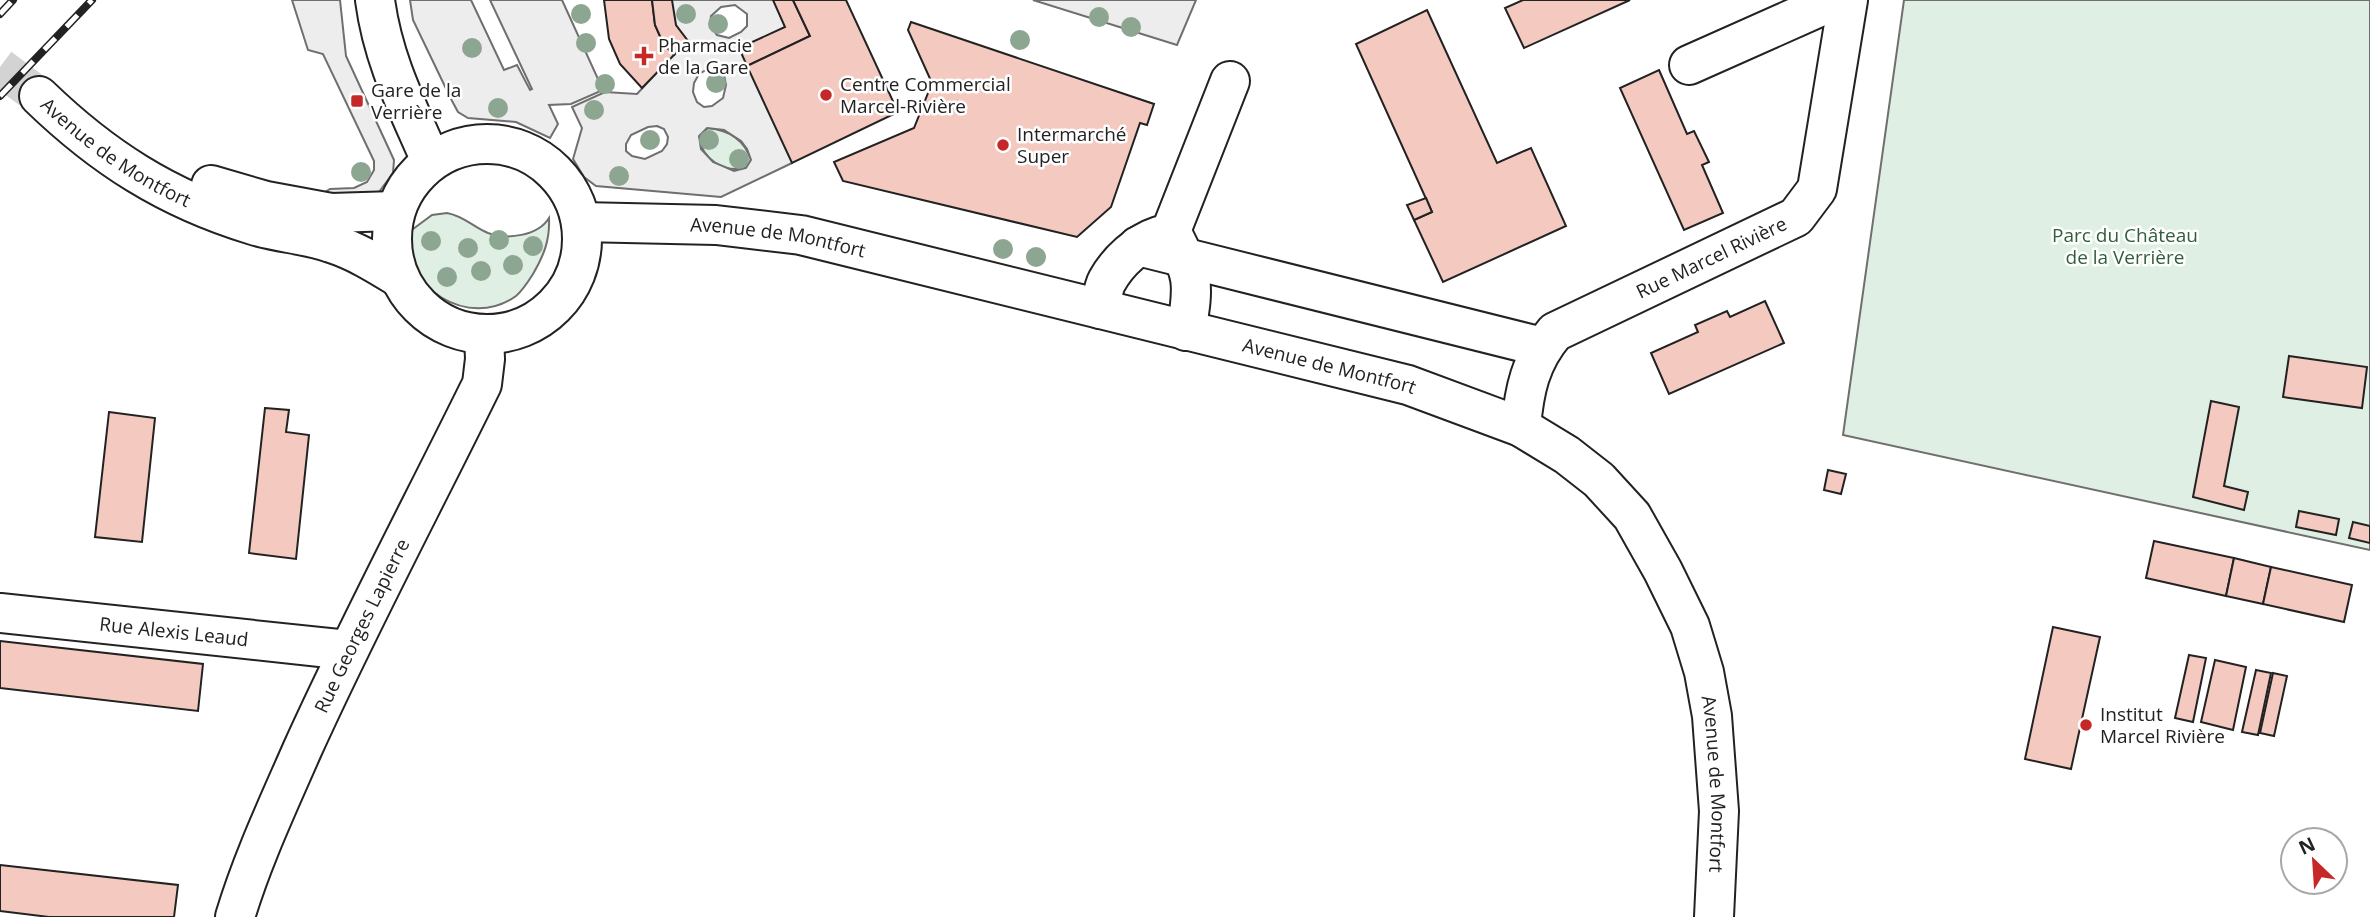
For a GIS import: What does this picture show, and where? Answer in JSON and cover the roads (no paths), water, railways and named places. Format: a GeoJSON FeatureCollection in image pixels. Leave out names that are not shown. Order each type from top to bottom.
{"type":"FeatureCollection","features":[{"type":"Feature","properties":{"kind":"street"},"geometry":{"type":"LineString","coordinates":[[374,0],[379,33],[395,80],[431,161]]}},
{"type":"Feature","properties":{"kind":"street"},"geometry":{"type":"LineString","coordinates":[[1689,65],[1835,0]]}},
{"type":"Feature","properties":{"kind":"street","name":"Rue Marcel Rivière"},"geometry":{"type":"LineString","coordinates":[[1542,347],[1555,332],[1796,217],[1817,189],[1848,0]]}},
{"type":"Feature","properties":{"kind":"street"},"geometry":{"type":"LineString","coordinates":[[1164,245],[1230,81]]}},
{"type":"Feature","properties":{"kind":"street","name":"Avenue de Montfort"},"geometry":{"type":"LineString","coordinates":[[395,211],[331,213],[266,201],[191,178],[143,156],[38,96],[97,148],[177,195],[254,226],[329,242],[361,254],[398,277]]}},
{"type":"Feature","properties":{"kind":"street"},"geometry":{"type":"LineString","coordinates":[[498,144],[528,153],[554,171],[572,194],[581,222],[582,250],[575,277],[559,301],[538,320],[512,331],[484,335],[457,330],[433,318],[413,300],[398,277],[392,253],[391,230],[395,211],[406,187],[431,161],[467,146],[498,144]]}},
{"type":"Feature","properties":{"kind":"street","name":"Avenue de Montfort"},"geometry":{"type":"LineString","coordinates":[[581,222],[716,225],[801,235],[1408,385],[1521,427],[1567,455],[1599,480],[1632,516],[1664,571],[1690,626],[1704,672],[1712,716],[1719,811],[1714,917]]}},
{"type":"Feature","properties":{"kind":"street"},"geometry":{"type":"LineString","coordinates":[[1164,245],[1192,278],[1191,303],[1185,331]]}},
{"type":"Feature","properties":{"kind":"street"},"geometry":{"type":"LineString","coordinates":[[1100,309],[1106,282],[1129,253],[1164,245],[1542,347],[1523,394],[1521,427]]}},
{"type":"Feature","properties":{"kind":"street","name":"Rue Georges Lapierre"},"geometry":{"type":"LineString","coordinates":[[234,917],[282,795],[348,650],[482,384],[484,335]]}},
{"type":"Feature","properties":{"kind":"street","name":"Rue Alexis Leaud"},"geometry":{"type":"LineString","coordinates":[[0,613],[348,650]]}},
{"type":"Feature","properties":{"kind":"tunnel"},"geometry":{"type":"LineString","coordinates":[[0,67],[39,96]]}},
{"type":"Feature","properties":{"kind":"railway"},"geometry":{"type":"LineString","coordinates":[[0,14],[13,0]]}},
{"type":"Feature","properties":{"kind":"railway"},"geometry":{"type":"LineString","coordinates":[[0,96],[92,0]]}},
{"type":"Feature","properties":{"kind":"place","name":"Pharmacie de la Gare"},"geometry":{"type":"Point","coordinates":[644,56]}},
{"type":"Feature","properties":{"kind":"place","name":"Centre Commercial Marcel-Rivière"},"geometry":{"type":"Point","coordinates":[826,95]}},
{"type":"Feature","properties":{"kind":"place","name":"Gare de la Verrière"},"geometry":{"type":"Point","coordinates":[357,101]}},
{"type":"Feature","properties":{"kind":"place","name":"Intermarché Super"},"geometry":{"type":"Point","coordinates":[1003,145]}},
{"type":"Feature","properties":{"kind":"place","name":"Institut Marcel Rivière"},"geometry":{"type":"Point","coordinates":[2086,725]}},
{"type":"Feature","properties":{"kind":"park label","name":"Parc du Château de la Verrière"},"geometry":{"type":"Point","coordinates":[2125,246]}}]}
